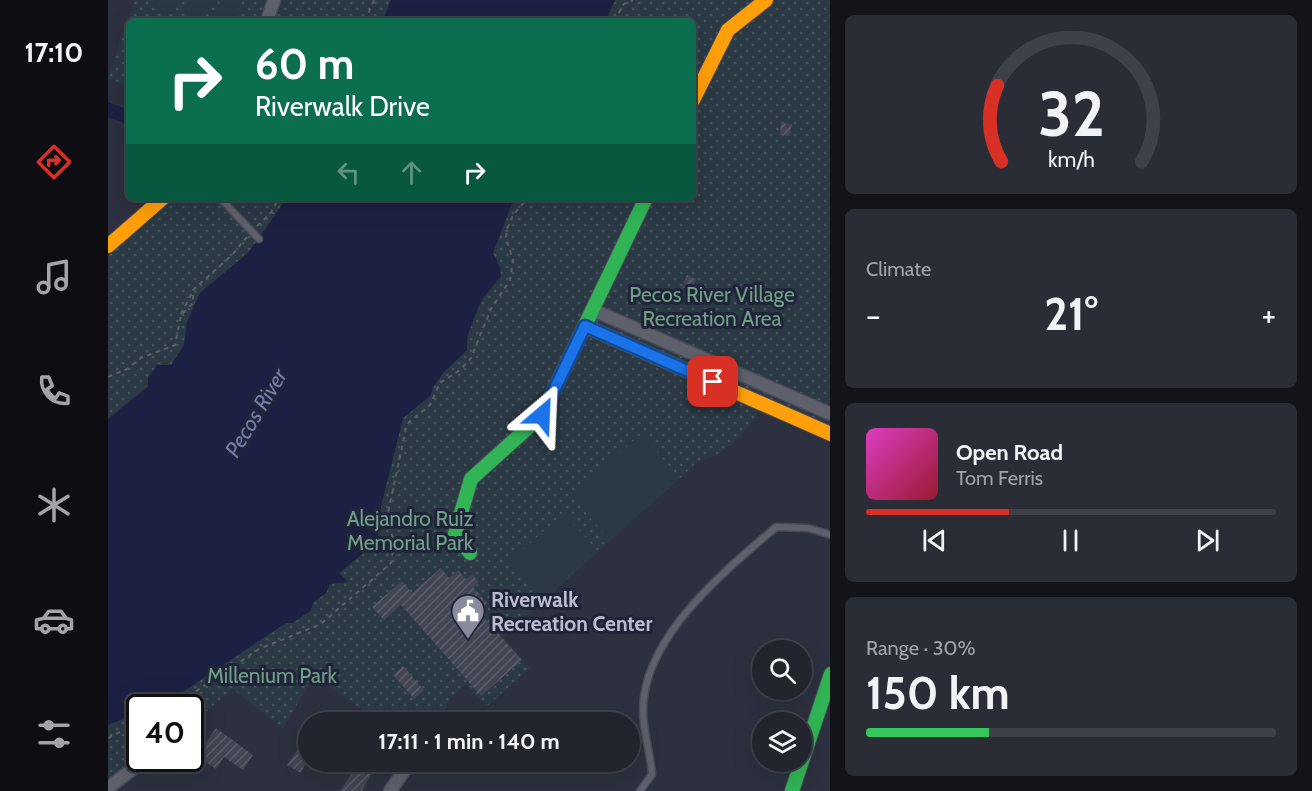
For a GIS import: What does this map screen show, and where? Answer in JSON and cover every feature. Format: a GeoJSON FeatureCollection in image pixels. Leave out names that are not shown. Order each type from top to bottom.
{"type":"FeatureCollection","features":[{"type":"Feature","properties":{"kind":"street"},"geometry":{"type":"LineString","coordinates":[[268,18],[274,0]]}},
{"type":"Feature","properties":{"kind":"street"},"geometry":{"type":"LineString","coordinates":[[696,94],[728,30],[766,0]]}},
{"type":"Feature","properties":{"kind":"street"},"geometry":{"type":"LineString","coordinates":[[108,246],[160,201]]}},
{"type":"Feature","properties":{"kind":"street"},"geometry":{"type":"LineString","coordinates":[[470,553],[455,534],[471,479],[542,415],[645,201]]}},
{"type":"Feature","properties":{"kind":"street"},"geometry":{"type":"LineString","coordinates":[[593,310],[830,414]]}},
{"type":"Feature","properties":{"kind":"street"},"geometry":{"type":"LineString","coordinates":[[585,326],[830,434]]}},
{"type":"Feature","properties":{"kind":"street"},"geometry":{"type":"LineString","coordinates":[[755,401],[763,385]]}},
{"type":"Feature","properties":{"kind":"street"},"geometry":{"type":"LineString","coordinates":[[792,791],[830,677]]}},
{"type":"Feature","properties":{"kind":"street"},"geometry":{"type":"LineString","coordinates":[[108,788],[129,772]]}},
{"type":"Feature","properties":{"kind":"street"},"geometry":{"type":"LineString","coordinates":[[391,791],[403,772]]}},
{"type":"Feature","properties":{"kind":"lane"},"geometry":{"type":"LineString","coordinates":[[223,201],[259,239]]}},
{"type":"Feature","properties":{"kind":"lane"},"geometry":{"type":"LineString","coordinates":[[640,791],[652,774],[643,724],[646,685],[655,661],[675,627],[723,574],[776,527],[808,528],[830,535]]}},
{"type":"Feature","properties":{"kind":"path"},"geometry":{"type":"LineString","coordinates":[[366,18],[374,0]]}},
{"type":"Feature","properties":{"kind":"path"},"geometry":{"type":"LineString","coordinates":[[616,18],[624,4],[633,0]]}},
{"type":"Feature","properties":{"kind":"path"},"geometry":{"type":"LineString","coordinates":[[108,377],[128,369],[141,358],[175,345],[181,315],[193,290],[232,255],[270,214],[277,201]]}},
{"type":"Feature","properties":{"kind":"path"},"geometry":{"type":"LineString","coordinates":[[192,694],[259,649],[321,624],[391,563],[394,544],[388,513],[406,428],[409,422],[430,405],[440,383],[460,370],[471,358],[491,309],[510,280],[513,260],[506,238],[507,229],[513,215],[525,201]]}},
{"type":"Feature","properties":{"kind":"path"},"geometry":{"type":"LineString","coordinates":[[181,315],[192,303],[193,290]]}},
{"type":"Feature","properties":{"kind":"path"},"geometry":{"type":"LineString","coordinates":[[108,738],[126,729]]}},
{"type":"Feature","properties":{"kind":"green space"},"geometry":{"type":"Polygon","coordinates":[[[135,0],[391,0],[384,18],[129,18],[135,0]]]}},
{"type":"Feature","properties":{"kind":"green space"},"geometry":{"type":"Polygon","coordinates":[[[157,0],[177,0],[172,14],[154,7],[157,0]]]}},
{"type":"Feature","properties":{"kind":"green space"},"geometry":{"type":"Polygon","coordinates":[[[190,0],[211,0],[205,18],[184,18],[190,0]]]}},
{"type":"Feature","properties":{"kind":"green space"},"geometry":{"type":"Polygon","coordinates":[[[220,0],[241,0],[235,18],[214,18],[220,0]]]}},
{"type":"Feature","properties":{"kind":"green space","name":"Pecos River Village Recreation Area"},"geometry":{"type":"Polygon","coordinates":[[[615,0],[830,0],[830,434],[762,404],[751,423],[736,440],[719,453],[699,461],[503,637],[530,668],[486,707],[466,684],[450,699],[444,712],[365,712],[313,676],[283,729],[233,689],[204,713],[204,694],[180,694],[286,623],[293,623],[310,611],[314,602],[341,576],[339,573],[377,542],[381,506],[403,418],[430,395],[444,372],[467,350],[474,317],[492,289],[493,253],[513,202],[696,201],[696,18],[606,18],[615,0]]]}},
{"type":"Feature","properties":{"kind":"green space"},"geometry":{"type":"Polygon","coordinates":[[[126,25],[126,85],[108,79],[126,25]]]}},
{"type":"Feature","properties":{"kind":"green space"},"geometry":{"type":"Polygon","coordinates":[[[160,201],[285,201],[249,252],[200,293],[187,322],[184,345],[171,366],[108,419],[108,246],[160,201]]]}},
{"type":"Feature","properties":{"kind":"green space"},"geometry":{"type":"Polygon","coordinates":[[[641,434],[680,478],[610,540],[571,496],[641,434]]]}},
{"type":"Feature","properties":{"kind":"green space"},"geometry":{"type":"Polygon","coordinates":[[[563,513],[598,551],[544,600],[510,562],[563,513]]]}},
{"type":"Feature","properties":{"kind":"green space"},"geometry":{"type":"Polygon","coordinates":[[[126,718],[126,772],[140,772],[116,791],[108,791],[108,725],[126,718]]]}},
{"type":"Feature","properties":{"kind":"water"},"geometry":{"type":"Polygon","coordinates":[[[391,0],[615,0],[606,18],[384,18],[391,0]]]}},
{"type":"Feature","properties":{"kind":"water"},"geometry":{"type":"Polygon","coordinates":[[[108,102],[126,109],[126,124],[108,117],[108,102]]]}},
{"type":"Feature","properties":{"kind":"water","name":"Pecos River"},"geometry":{"type":"Polygon","coordinates":[[[285,201],[514,201],[493,253],[500,267],[501,276],[482,299],[467,336],[467,350],[444,372],[433,387],[431,395],[403,418],[381,506],[377,542],[339,573],[348,582],[330,584],[326,593],[314,602],[310,611],[292,623],[286,623],[180,694],[126,694],[126,718],[108,725],[108,419],[148,387],[148,378],[157,365],[171,365],[184,345],[187,322],[200,293],[249,252],[285,201]]]}},
{"type":"Feature","properties":{"kind":"building"},"geometry":{"type":"Polygon","coordinates":[[[781,123],[792,124],[790,136],[780,135],[781,123]]]}},
{"type":"Feature","properties":{"kind":"building"},"geometry":{"type":"Polygon","coordinates":[[[687,275],[696,279],[691,291],[682,287],[687,275]]]}},
{"type":"Feature","properties":{"kind":"building","name":"Riverwalk Recreation Center"},"geometry":{"type":"Polygon","coordinates":[[[441,568],[449,578],[458,570],[466,579],[472,574],[479,582],[473,587],[487,603],[478,611],[522,660],[481,696],[401,605],[384,620],[372,607],[402,581],[412,593],[441,568]]]}},
{"type":"Feature","properties":{"kind":"building"},"geometry":{"type":"Polygon","coordinates":[[[403,666],[424,690],[414,699],[393,675],[403,666]]]}},
{"type":"Feature","properties":{"kind":"building"},"geometry":{"type":"Polygon","coordinates":[[[216,728],[253,755],[243,770],[224,757],[216,769],[204,761],[205,744],[216,728]]]}},
{"type":"Feature","properties":{"kind":"building"},"geometry":{"type":"Polygon","coordinates":[[[298,749],[298,771],[287,765],[298,749]]]}},
{"type":"Feature","properties":{"kind":"building"},"geometry":{"type":"Polygon","coordinates":[[[352,772],[372,772],[362,791],[340,791],[352,772]]]}},
{"type":"Feature","properties":{"kind":"traffic: fast"},"geometry":{"type":"LineString","coordinates":[[470,553],[455,534],[471,479],[542,415],[645,201]]}},
{"type":"Feature","properties":{"kind":"traffic: fast"},"geometry":{"type":"LineString","coordinates":[[792,791],[830,677]]}},
{"type":"Feature","properties":{"kind":"traffic: slow"},"geometry":{"type":"LineString","coordinates":[[696,94],[728,30],[766,0]]}},
{"type":"Feature","properties":{"kind":"traffic: slow"},"geometry":{"type":"LineString","coordinates":[[108,246],[160,201]]}},
{"type":"Feature","properties":{"kind":"traffic: slow"},"geometry":{"type":"LineString","coordinates":[[585,326],[830,434]]}},
{"type":"Feature","properties":{"kind":"place","name":"Riverwalk Recreation Center"},"geometry":{"type":"Point","coordinates":[468,640]}},
{"type":"Feature","properties":{"kind":"route"},"geometry":{"type":"LineString","coordinates":[[542,415],[585,326],[713,382]]}},
{"type":"Feature","properties":{"kind":"park label","name":"Alejandro Ruiz Memorial Park"},"geometry":{"type":"Point","coordinates":[410,530]}},
{"type":"Feature","properties":{"kind":"park label","name":"Millenium Park"},"geometry":{"type":"Point","coordinates":[272,675]}}]}
